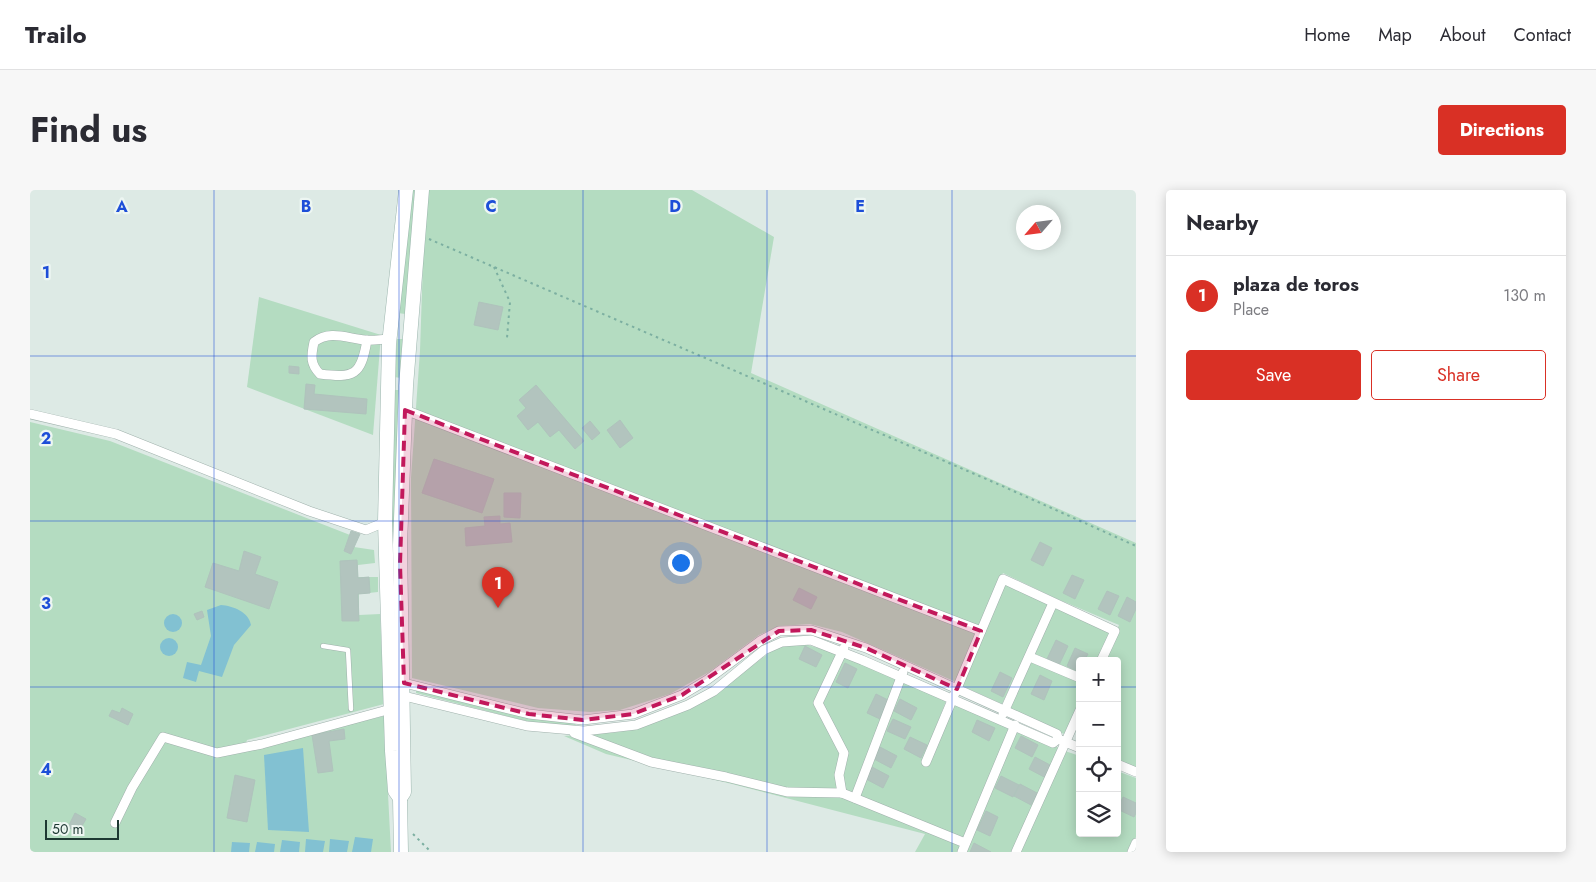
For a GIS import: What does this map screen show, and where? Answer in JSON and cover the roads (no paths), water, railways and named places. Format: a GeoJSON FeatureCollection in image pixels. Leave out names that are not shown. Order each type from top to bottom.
{"type":"FeatureCollection","features":[{"type":"Feature","properties":{"kind":"main road"},"geometry":{"type":"LineString","coordinates":[[400,798],[395,792],[385,522],[390,339],[406,190]]}},
{"type":"Feature","properties":{"kind":"main road"},"geometry":{"type":"LineString","coordinates":[[401,852],[400,798],[404,792],[404,690],[400,564],[405,410],[422,190]]}},
{"type":"Feature","properties":{"kind":"street"},"geometry":{"type":"LineString","coordinates":[[367,340],[365,354],[354,372],[348,376],[320,374],[313,367],[311,357],[314,342],[322,336],[339,336],[367,340],[390,339]]}},
{"type":"Feature","properties":{"kind":"street"},"geometry":{"type":"LineString","coordinates":[[405,410],[981,631]]}},
{"type":"Feature","properties":{"kind":"street"},"geometry":{"type":"LineString","coordinates":[[30,414],[116,434],[309,511],[366,530],[385,522]]}},
{"type":"Feature","properties":{"kind":"street"},"geometry":{"type":"LineString","coordinates":[[926,762],[1003,579],[1115,631],[1104,657]]}},
{"type":"Feature","properties":{"kind":"street"},"geometry":{"type":"LineString","coordinates":[[1003,715],[1053,602]]}},
{"type":"Feature","properties":{"kind":"street"},"geometry":{"type":"LineString","coordinates":[[404,690],[528,714],[583,720],[632,714],[682,695],[707,680],[760,641],[779,631],[811,630],[866,648],[957,689],[1003,715],[1015,725],[1053,743],[1062,741]]}},
{"type":"Feature","properties":{"kind":"street"},"geometry":{"type":"LineString","coordinates":[[404,690],[528,726],[584,731],[636,725],[688,705],[714,691],[764,650],[782,642],[810,640],[953,698],[1057,734],[1062,741],[1077,747]]}},
{"type":"Feature","properties":{"kind":"street"},"geometry":{"type":"LineString","coordinates":[[842,793],[839,775],[844,752],[818,703],[847,641]]}},
{"type":"Feature","properties":{"kind":"street"},"geometry":{"type":"LineString","coordinates":[[1030,657],[1076,676]]}},
{"type":"Feature","properties":{"kind":"street"},"geometry":{"type":"LineString","coordinates":[[855,798],[906,666]]}},
{"type":"Feature","properties":{"kind":"street"},"geometry":{"type":"LineString","coordinates":[[116,823],[132,788],[163,737],[217,753],[272,741],[391,709]]}},
{"type":"Feature","properties":{"kind":"street"},"geometry":{"type":"LineString","coordinates":[[1016,852],[1062,741],[1076,717]]}},
{"type":"Feature","properties":{"kind":"street"},"geometry":{"type":"LineString","coordinates":[[962,852],[1015,725]]}},
{"type":"Feature","properties":{"kind":"street"},"geometry":{"type":"LineString","coordinates":[[566,730],[651,762],[726,777],[787,792],[842,793],[965,842]]}},
{"type":"Feature","properties":{"kind":"street"},"geometry":{"type":"LineString","coordinates":[[1121,766],[1136,772]]}},
{"type":"Feature","properties":{"kind":"street"},"geometry":{"type":"LineString","coordinates":[[1132,852],[1136,843]]}},
{"type":"Feature","properties":{"kind":"lane"},"geometry":{"type":"LineString","coordinates":[[322,646],[348,650],[351,709]]}},
{"type":"Feature","properties":{"kind":"water"},"geometry":{"type":"Polygon","coordinates":[[[221,605],[244,613],[250,620],[251,625],[234,645],[222,677],[199,671],[196,682],[183,678],[187,662],[201,665],[211,636],[207,610],[221,605]]]}},
{"type":"Feature","properties":{"kind":"water"},"geometry":{"type":"Polygon","coordinates":[[[173,614],[181,619],[182,623],[177,631],[173,632],[165,627],[164,623],[169,615],[173,614]]]}},
{"type":"Feature","properties":{"kind":"water"},"geometry":{"type":"Polygon","coordinates":[[[169,638],[175,641],[178,647],[175,653],[169,656],[163,653],[160,647],[163,641],[169,638]]]}},
{"type":"Feature","properties":{"kind":"water"},"geometry":{"type":"Polygon","coordinates":[[[303,748],[309,832],[268,830],[264,755],[303,748]]]}},
{"type":"Feature","properties":{"kind":"water"},"geometry":{"type":"Polygon","coordinates":[[[355,837],[373,839],[371,852],[352,852],[355,837]]]}},
{"type":"Feature","properties":{"kind":"water"},"geometry":{"type":"Polygon","coordinates":[[[306,839],[325,841],[323,852],[305,852],[306,839]]]}},
{"type":"Feature","properties":{"kind":"water"},"geometry":{"type":"Polygon","coordinates":[[[330,839],[349,841],[347,852],[329,852],[330,839]]]}},
{"type":"Feature","properties":{"kind":"water"},"geometry":{"type":"Polygon","coordinates":[[[282,840],[300,842],[299,852],[280,852],[282,840]]]}},
{"type":"Feature","properties":{"kind":"water"},"geometry":{"type":"Polygon","coordinates":[[[232,842],[250,843],[249,852],[231,852],[232,842]]]}},
{"type":"Feature","properties":{"kind":"water"},"geometry":{"type":"Polygon","coordinates":[[[257,842],[275,844],[274,852],[255,852],[257,842]]]}},
{"type":"Feature","properties":{"kind":"place","name":"plaza de toros"},"geometry":{"type":"Point","coordinates":[498,608]}}]}
